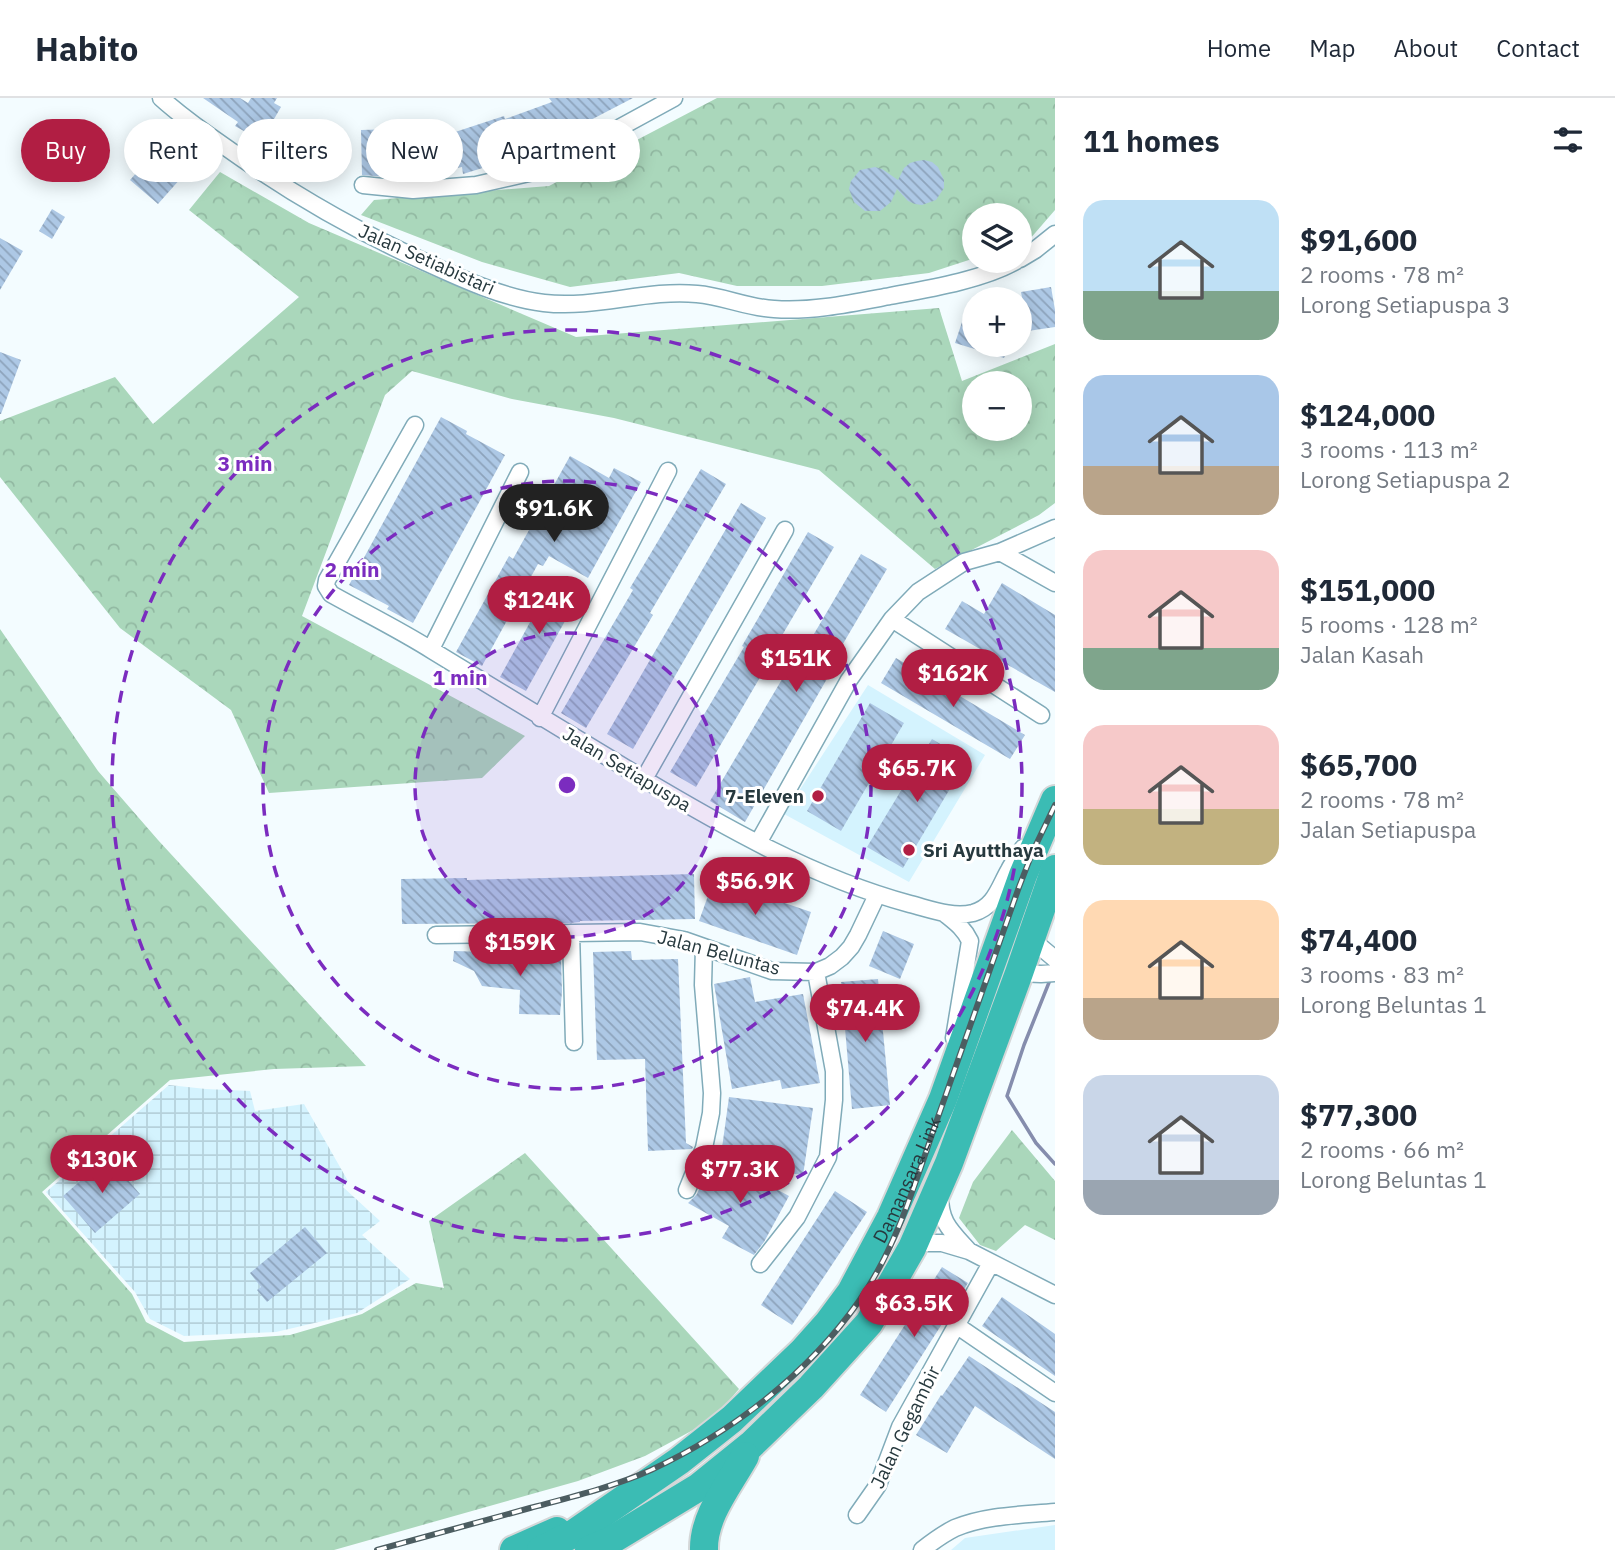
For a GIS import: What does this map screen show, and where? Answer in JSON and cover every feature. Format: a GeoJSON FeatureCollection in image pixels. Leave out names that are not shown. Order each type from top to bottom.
{"type":"FeatureCollection","features":[{"type":"Feature","properties":{"kind":"highway","name":"Damansara Link"},"geometry":{"type":"LineString","coordinates":[[541,1550],[573,1534],[679,1461],[732,1419],[803,1351],[851,1292],[891,1217],[943,1099],[1023,875],[1055,801]]}},
{"type":"Feature","properties":{"kind":"highway","name":"Damansara Link"},"geometry":{"type":"LineString","coordinates":[[599,1547],[699,1487],[751,1445],[811,1387],[869,1323],[912,1248],[940,1186],[1055,869]]}},
{"type":"Feature","properties":{"kind":"highway"},"geometry":{"type":"LineString","coordinates":[[704,1550],[712,1513],[751,1445]]}},
{"type":"Feature","properties":{"kind":"highway"},"geometry":{"type":"LineString","coordinates":[[514,1550],[614,1505]]}},
{"type":"Feature","properties":{"kind":"street","name":"Jalan Setiabistari"},"geometry":{"type":"LineString","coordinates":[[161,98],[179,114],[264,174],[373,238],[457,277],[511,296],[542,303],[573,305],[672,293],[697,294],[773,309],[791,309],[850,303],[935,287],[987,273]]}},
{"type":"Feature","properties":{"kind":"street"},"geometry":{"type":"LineString","coordinates":[[363,185],[413,190],[476,185],[542,170],[674,98]]}},
{"type":"Feature","properties":{"kind":"street","name":"Jalan Setiabistari"},"geometry":{"type":"LineString","coordinates":[[1032,252],[1055,234]]}},
{"type":"Feature","properties":{"kind":"street","name":"Jalan Setiapuspa"},"geometry":{"type":"LineString","coordinates":[[415,425],[327,580],[327,590],[430,649],[700,813],[758,843],[877,895],[944,913],[969,914],[981,910],[996,896],[1008,872],[1055,801]]}},
{"type":"Feature","properties":{"kind":"street"},"geometry":{"type":"LineString","coordinates":[[540,718],[668,471]]}},
{"type":"Feature","properties":{"kind":"street"},"geometry":{"type":"LineString","coordinates":[[430,649],[520,472]]}},
{"type":"Feature","properties":{"kind":"street"},"geometry":{"type":"LineString","coordinates":[[758,843],[849,680],[892,619],[918,592],[964,562],[1000,552],[1055,528]]}},
{"type":"Feature","properties":{"kind":"street"},"geometry":{"type":"LineString","coordinates":[[644,779],[785,530]]}},
{"type":"Feature","properties":{"kind":"street"},"geometry":{"type":"LineString","coordinates":[[1000,552],[1055,583]]}},
{"type":"Feature","properties":{"kind":"street"},"geometry":{"type":"LineString","coordinates":[[892,619],[1041,715]]}},
{"type":"Feature","properties":{"kind":"street"},"geometry":{"type":"LineString","coordinates":[[760,1265],[797,1217],[828,1157],[834,1071],[816,972],[836,961],[851,947],[877,895]]}},
{"type":"Feature","properties":{"kind":"street","name":"Jalan Setiapuspa"},"geometry":{"type":"LineString","coordinates":[[943,1099],[970,941],[960,925],[944,913]]}},
{"type":"Feature","properties":{"kind":"street","name":"Jalan Beluntas"},"geometry":{"type":"LineString","coordinates":[[436,935],[640,932],[684,940],[772,971],[816,972]]}},
{"type":"Feature","properties":{"kind":"street"},"geometry":{"type":"LineString","coordinates":[[571,933],[574,1042]]}},
{"type":"Feature","properties":{"kind":"street"},"geometry":{"type":"LineString","coordinates":[[1031,939],[1054,969]]}},
{"type":"Feature","properties":{"kind":"street"},"geometry":{"type":"LineString","coordinates":[[687,1190],[704,1148],[711,1113],[712,1093],[703,985],[704,947]]}},
{"type":"Feature","properties":{"kind":"street"},"geometry":{"type":"LineString","coordinates":[[1019,973],[1054,969]]}},
{"type":"Feature","properties":{"kind":"street"},"geometry":{"type":"LineString","coordinates":[[940,1186],[939,1209],[947,1225],[969,1251]]}},
{"type":"Feature","properties":{"kind":"street"},"geometry":{"type":"LineString","coordinates":[[912,1248],[934,1242],[969,1251],[1055,1295]]}},
{"type":"Feature","properties":{"kind":"street","name":"Jalan Gegambir"},"geometry":{"type":"LineString","coordinates":[[857,1515],[878,1485],[900,1427],[991,1263]]}},
{"type":"Feature","properties":{"kind":"street"},"geometry":{"type":"LineString","coordinates":[[957,1325],[1055,1393]]}},
{"type":"Feature","properties":{"kind":"street"},"geometry":{"type":"LineString","coordinates":[[922,1550],[957,1528],[994,1518],[1055,1512]]}},
{"type":"Feature","properties":{"kind":"shaded area"},"geometry":{"type":"Polygon","coordinates":[[[868,685],[985,755],[909,882],[784,814],[868,685]]]}},
{"type":"Feature","properties":{"kind":"shaded area"},"geometry":{"type":"Polygon","coordinates":[[[169,1085],[250,1091],[255,1111],[304,1104],[348,1181],[343,1187],[380,1221],[362,1235],[410,1279],[357,1313],[276,1332],[184,1336],[150,1319],[135,1292],[46,1192],[169,1085]]]}},
{"type":"Feature","properties":{"kind":"shaded area"},"geometry":{"type":"Polygon","coordinates":[[[1055,1525],[1055,1550],[951,1550],[965,1538],[1055,1525]]]}},
{"type":"Feature","properties":{"kind":"green space"},"geometry":{"type":"Polygon","coordinates":[[[717,98],[1055,98],[1055,210],[1032,237],[1032,203],[962,203],[962,262],[929,273],[822,286],[737,286],[679,273],[570,287],[482,262],[361,215],[374,200],[549,186],[557,182],[640,182],[640,138],[717,98]]]}},
{"type":"Feature","properties":{"kind":"green space"},"geometry":{"type":"Polygon","coordinates":[[[223,174],[309,223],[576,337],[939,308],[962,381],[962,441],[1032,441],[1032,371],[987,371],[1022,357],[1032,357],[1032,353],[1055,344],[1055,503],[1039,515],[935,569],[819,470],[614,418],[512,399],[412,371],[385,395],[302,616],[525,736],[482,778],[269,793],[231,710],[120,628],[0,477],[0,421],[115,377],[153,424],[299,297],[189,210],[212,182],[223,182],[223,174]]]}},
{"type":"Feature","properties":{"kind":"green space"},"geometry":{"type":"Polygon","coordinates":[[[0,629],[98,771],[366,1066],[274,1069],[170,1080],[42,1192],[132,1294],[146,1322],[184,1342],[290,1335],[362,1314],[416,1283],[444,1288],[429,1221],[525,1153],[739,1389],[721,1410],[695,1429],[645,1456],[578,1481],[334,1550],[0,1550],[0,629]]]}},
{"type":"Feature","properties":{"kind":"green space"},"geometry":{"type":"Polygon","coordinates":[[[1012,1130],[1055,1181],[1055,1240],[1025,1225],[996,1251],[980,1245],[959,1218],[973,1182],[1012,1130]]]}},
{"type":"Feature","properties":{"kind":"building"},"geometry":{"type":"Polygon","coordinates":[[[203,98],[240,98],[248,103],[251,98],[277,98],[274,103],[281,107],[274,119],[237,119],[237,121],[203,98]]]}},
{"type":"Feature","properties":{"kind":"building"},"geometry":{"type":"Polygon","coordinates":[[[549,98],[633,98],[593,119],[505,119],[552,102],[549,98]]]}},
{"type":"Feature","properties":{"kind":"building"},"geometry":{"type":"Polygon","coordinates":[[[477,125],[477,170],[463,174],[463,129],[477,125]]]}},
{"type":"Feature","properties":{"kind":"building"},"geometry":{"type":"Polygon","coordinates":[[[361,130],[366,130],[366,175],[362,175],[361,130]]]}},
{"type":"Feature","properties":{"kind":"building"},"geometry":{"type":"Polygon","coordinates":[[[924,160],[938,167],[944,180],[944,188],[936,200],[922,205],[915,204],[908,201],[897,189],[891,202],[880,211],[865,211],[854,202],[849,189],[851,181],[860,170],[875,167],[898,180],[910,163],[924,160]]]}},
{"type":"Feature","properties":{"kind":"building"},"geometry":{"type":"Polygon","coordinates":[[[132,182],[177,182],[158,204],[132,182]]]}},
{"type":"Feature","properties":{"kind":"building"},"geometry":{"type":"Polygon","coordinates":[[[52,209],[65,217],[52,239],[39,231],[52,209]]]}},
{"type":"Feature","properties":{"kind":"building"},"geometry":{"type":"Polygon","coordinates":[[[0,238],[23,251],[0,290],[0,238]]]}},
{"type":"Feature","properties":{"kind":"building"},"geometry":{"type":"Polygon","coordinates":[[[1051,287],[1055,327],[1032,330],[1032,290],[1051,287]]]}},
{"type":"Feature","properties":{"kind":"building"},"geometry":{"type":"Polygon","coordinates":[[[962,322],[962,345],[955,343],[962,322]]]}},
{"type":"Feature","properties":{"kind":"building"},"geometry":{"type":"Polygon","coordinates":[[[0,352],[21,360],[1,414],[0,414],[0,352]]]}},
{"type":"Feature","properties":{"kind":"building"},"geometry":{"type":"Polygon","coordinates":[[[441,417],[505,455],[413,623],[387,609],[389,606],[349,585],[441,417]]]}},
{"type":"Feature","properties":{"kind":"building"},"geometry":{"type":"Polygon","coordinates":[[[570,456],[609,478],[614,468],[641,482],[588,578],[549,556],[543,566],[538,564],[482,666],[456,652],[509,556],[513,559],[570,456]]]}},
{"type":"Feature","properties":{"kind":"building"},"geometry":{"type":"Polygon","coordinates":[[[701,469],[726,484],[586,728],[561,713],[633,590],[630,588],[701,469]]]}},
{"type":"Feature","properties":{"kind":"building"},"geometry":{"type":"Polygon","coordinates":[[[741,503],[766,518],[633,749],[607,734],[741,503]]]}},
{"type":"Feature","properties":{"kind":"building"},"geometry":{"type":"Polygon","coordinates":[[[808,532],[834,547],[696,787],[670,772],[808,532]]]}},
{"type":"Feature","properties":{"kind":"building"},"geometry":{"type":"Polygon","coordinates":[[[861,554],[887,569],[745,822],[710,801],[807,637],[811,639],[861,554]]]}},
{"type":"Feature","properties":{"kind":"building"},"geometry":{"type":"Polygon","coordinates":[[[552,582],[579,596],[526,691],[500,677],[552,582]]]}},
{"type":"Feature","properties":{"kind":"building"},"geometry":{"type":"Polygon","coordinates":[[[1002,583],[1055,615],[1055,692],[945,629],[962,601],[984,614],[1002,583]]]}},
{"type":"Feature","properties":{"kind":"building"},"geometry":{"type":"Polygon","coordinates":[[[896,658],[1025,735],[1010,759],[881,683],[896,658]]]}},
{"type":"Feature","properties":{"kind":"building"},"geometry":{"type":"Polygon","coordinates":[[[870,703],[904,723],[841,831],[807,811],[870,703]]]}},
{"type":"Feature","properties":{"kind":"building"},"geometry":{"type":"Polygon","coordinates":[[[932,739],[967,760],[903,868],[867,847],[932,739]]]}},
{"type":"Feature","properties":{"kind":"building"},"geometry":{"type":"Polygon","coordinates":[[[694,874],[695,919],[402,924],[401,879],[467,880],[694,874]]]}},
{"type":"Feature","properties":{"kind":"building"},"geometry":{"type":"Polygon","coordinates":[[[714,879],[811,912],[797,955],[699,921],[714,879]]]}},
{"type":"Feature","properties":{"kind":"building"},"geometry":{"type":"Polygon","coordinates":[[[883,931],[914,944],[900,979],[869,966],[883,931]]]}},
{"type":"Feature","properties":{"kind":"building"},"geometry":{"type":"Polygon","coordinates":[[[454,951],[518,953],[518,957],[561,957],[560,1015],[519,1014],[520,990],[482,986],[474,971],[453,961],[454,951]]]}},
{"type":"Feature","properties":{"kind":"building"},"geometry":{"type":"Polygon","coordinates":[[[631,951],[632,960],[678,959],[686,1143],[693,1147],[692,1149],[648,1151],[645,1059],[597,1060],[593,952],[631,951]]]}},
{"type":"Feature","properties":{"kind":"building"},"geometry":{"type":"Polygon","coordinates":[[[750,977],[755,1002],[803,994],[820,1083],[782,1089],[780,1080],[732,1089],[714,984],[750,977]]]}},
{"type":"Feature","properties":{"kind":"building"},"geometry":{"type":"Polygon","coordinates":[[[878,979],[890,1105],[852,1109],[841,982],[878,979]]]}},
{"type":"Feature","properties":{"kind":"building"},"geometry":{"type":"Polygon","coordinates":[[[729,1097],[813,1108],[803,1175],[765,1170],[768,1154],[722,1148],[729,1097]]]}},
{"type":"Feature","properties":{"kind":"building"},"geometry":{"type":"Polygon","coordinates":[[[108,1157],[140,1194],[95,1233],[63,1196],[108,1157]]]}},
{"type":"Feature","properties":{"kind":"building"},"geometry":{"type":"Polygon","coordinates":[[[712,1160],[754,1181],[756,1178],[789,1196],[754,1255],[722,1238],[729,1226],[688,1203],[697,1194],[712,1160]]]}},
{"type":"Feature","properties":{"kind":"building"},"geometry":{"type":"Polygon","coordinates":[[[835,1191],[867,1212],[792,1325],[761,1305],[835,1191]]]}},
{"type":"Feature","properties":{"kind":"building"},"geometry":{"type":"Polygon","coordinates":[[[305,1227],[327,1253],[267,1302],[257,1290],[261,1287],[250,1273],[305,1227]]]}},
{"type":"Feature","properties":{"kind":"building"},"geometry":{"type":"Polygon","coordinates":[[[942,1267],[968,1283],[886,1412],[860,1395],[942,1267]]]}},
{"type":"Feature","properties":{"kind":"building"},"geometry":{"type":"Polygon","coordinates":[[[1002,1297],[1055,1334],[1055,1376],[982,1326],[1002,1297]]]}},
{"type":"Feature","properties":{"kind":"building"},"geometry":{"type":"Polygon","coordinates":[[[969,1356],[1055,1412],[1055,1459],[975,1406],[947,1453],[916,1435],[969,1356]]]}},
{"type":"Feature","properties":{"kind":"waterway"},"geometry":{"type":"LineString","coordinates":[[1050,980],[1007,1096],[1036,1143],[1055,1164]]}},
{"type":"Feature","properties":{"kind":"railway"},"geometry":{"type":"LineString","coordinates":[[377,1550],[592,1491],[651,1470],[739,1419],[792,1377],[816,1353],[859,1301],[895,1236],[1019,887],[1055,805]]}},
{"type":"Feature","properties":{"kind":"place","name":"7-Eleven"},"geometry":{"type":"Point","coordinates":[818,796]}},
{"type":"Feature","properties":{"kind":"place","name":"Sri Ayutthaya"},"geometry":{"type":"Point","coordinates":[909,850]}}]}
